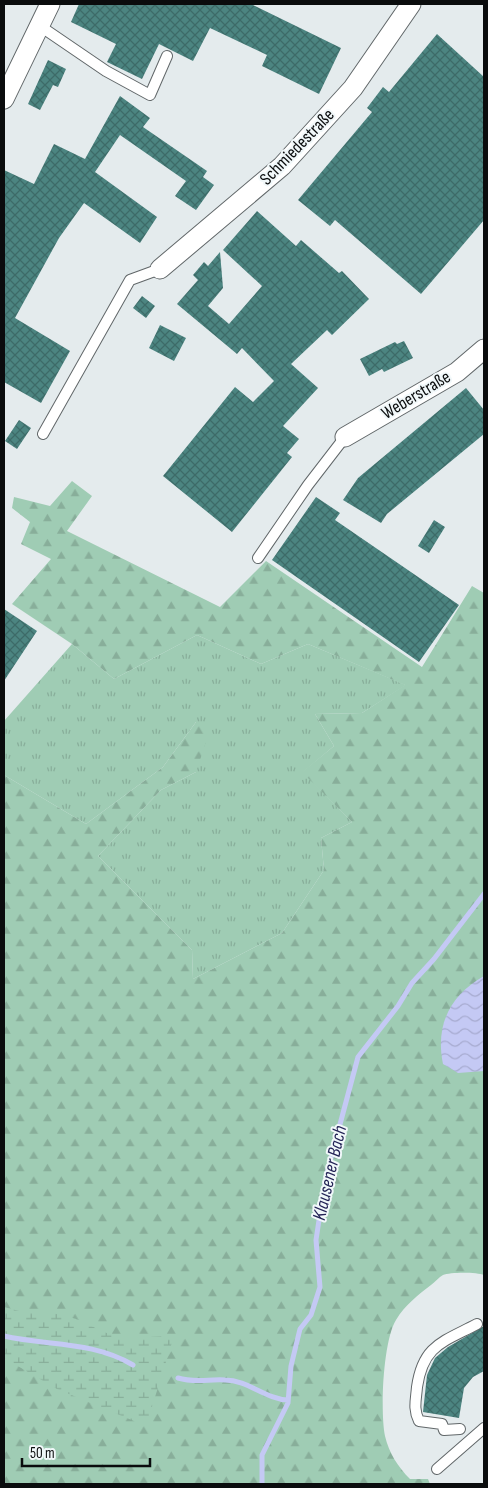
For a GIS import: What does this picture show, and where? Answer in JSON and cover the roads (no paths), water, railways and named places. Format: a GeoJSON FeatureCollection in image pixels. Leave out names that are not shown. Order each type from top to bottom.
{"type":"FeatureCollection","features":[{"type":"Feature","properties":{"kind":"street"},"geometry":{"type":"LineString","coordinates":[[4,99],[50,4]]}},
{"type":"Feature","properties":{"kind":"street","name":"Schmiedestraße"},"geometry":{"type":"LineString","coordinates":[[160,269],[261,186],[282,166],[353,88],[411,4]]}},
{"type":"Feature","properties":{"kind":"street","name":"Weberstraße"},"geometry":{"type":"LineString","coordinates":[[345,437],[457,372],[484,349]]}},
{"type":"Feature","properties":{"kind":"lane"},"geometry":{"type":"LineString","coordinates":[[40,26],[106,71],[150,95],[167,56]]}},
{"type":"Feature","properties":{"kind":"lane"},"geometry":{"type":"LineString","coordinates":[[43,434],[130,280],[160,269]]}},
{"type":"Feature","properties":{"kind":"lane"},"geometry":{"type":"LineString","coordinates":[[258,558],[308,485],[345,437]]}},
{"type":"Feature","properties":{"kind":"lane"},"geometry":{"type":"LineString","coordinates":[[460,1429],[444,1430],[442,1424],[419,1421],[414,1411],[420,1369],[425,1358],[439,1344],[477,1324]]}},
{"type":"Feature","properties":{"kind":"lane"},"geometry":{"type":"LineString","coordinates":[[437,1469],[484,1428]]}},
{"type":"Feature","properties":{"kind":"water"},"geometry":{"type":"Polygon","coordinates":[[[484,976],[484,1071],[458,1073],[443,1064],[441,1036],[443,1024],[448,1012],[462,992],[484,976]]]}},
{"type":"Feature","properties":{"kind":"waterway","name":"Klausener Bach"},"geometry":{"type":"LineString","coordinates":[[262,1484],[262,1455],[288,1403],[291,1366],[300,1329],[311,1315],[320,1287],[316,1240],[321,1207],[327,1173],[358,1057],[398,1006],[412,983],[434,959],[484,894]]}},
{"type":"Feature","properties":{"kind":"waterway"},"geometry":{"type":"LineString","coordinates":[[4,1336],[86,1348],[118,1357],[133,1365]]}},
{"type":"Feature","properties":{"kind":"waterway"},"geometry":{"type":"LineString","coordinates":[[178,1378],[233,1381],[280,1399],[288,1400]]}}]}
